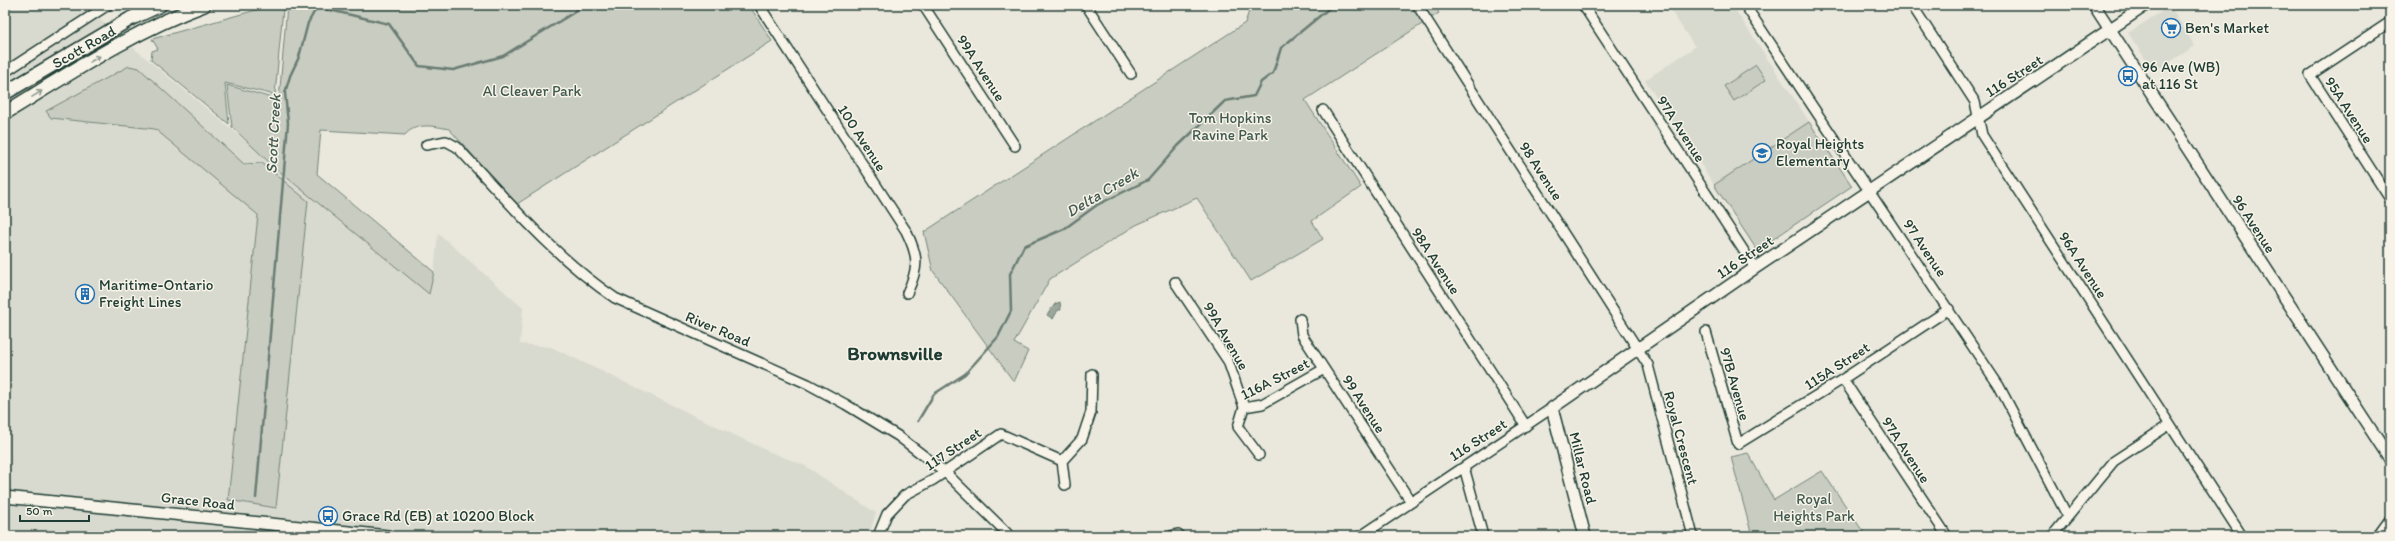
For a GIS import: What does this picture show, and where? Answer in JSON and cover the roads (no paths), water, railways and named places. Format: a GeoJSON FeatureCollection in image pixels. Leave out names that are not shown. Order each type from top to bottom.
{"type":"FeatureCollection","features":[{"type":"Feature","properties":{"kind":"main road","name":"Scott Road"},"geometry":{"type":"LineString","coordinates":[[5,93],[107,32],[160,5]]}},
{"type":"Feature","properties":{"kind":"main road","name":"Scott Road"},"geometry":{"type":"LineString","coordinates":[[5,113],[121,44],[145,31],[204,5]]}},
{"type":"Feature","properties":{"kind":"street"},"geometry":{"type":"LineString","coordinates":[[5,72],[95,8],[108,5]]}},
{"type":"Feature","properties":{"kind":"street","name":"100 Avenue"},"geometry":{"type":"LineString","coordinates":[[759,5],[906,231],[914,249],[917,266],[907,293]]}},
{"type":"Feature","properties":{"kind":"street","name":"99A Avenue"},"geometry":{"type":"LineString","coordinates":[[923,5],[1014,146]]}},
{"type":"Feature","properties":{"kind":"street"},"geometry":{"type":"LineString","coordinates":[[1086,5],[1131,74]]}},
{"type":"Feature","properties":{"kind":"street","name":"97A Avenue"},"geometry":{"type":"LineString","coordinates":[[1583,5],[1755,268]]}},
{"type":"Feature","properties":{"kind":"street","name":"97 Avenue"},"geometry":{"type":"LineString","coordinates":[[1744,5],[1949,308],[1999,386],[2068,517]]}},
{"type":"Feature","properties":{"kind":"street","name":"96A Avenue"},"geometry":{"type":"LineString","coordinates":[[1912,5],[1975,102],[1982,135],[2242,536]]}},
{"type":"Feature","properties":{"kind":"street","name":"96 Avenue"},"geometry":{"type":"LineString","coordinates":[[2094,5],[2390,459]]}},
{"type":"Feature","properties":{"kind":"street","name":"116 Street"},"geometry":{"type":"LineString","coordinates":[[1361,536],[1526,426],[1755,268],[1870,193],[1978,117],[2146,5]]}},
{"type":"Feature","properties":{"kind":"street","name":"98 Avenue"},"geometry":{"type":"LineString","coordinates":[[1419,8],[1639,348]]}},
{"type":"Feature","properties":{"kind":"street","name":"95A Avenue"},"geometry":{"type":"LineString","coordinates":[[2390,22],[2310,75],[2390,199]]}},
{"type":"Feature","properties":{"kind":"street","name":"98A Avenue"},"geometry":{"type":"LineString","coordinates":[[1323,110],[1526,426]]}},
{"type":"Feature","properties":{"kind":"street","name":"River Road"},"geometry":{"type":"LineString","coordinates":[[426,145],[446,141],[457,147],[555,250],[588,280],[615,298],[808,384],[898,436],[945,472],[1010,536]]}},
{"type":"Feature","properties":{"kind":"street","name":"99A Avenue"},"geometry":{"type":"LineString","coordinates":[[1175,282],[1228,361],[1244,408]]}},
{"type":"Feature","properties":{"kind":"street","name":"115A Street"},"geometry":{"type":"LineString","coordinates":[[1738,444],[1843,379],[1949,308]]}},
{"type":"Feature","properties":{"kind":"street","name":"99 Avenue"},"geometry":{"type":"LineString","coordinates":[[1300,319],[1302,335],[1411,502]]}},
{"type":"Feature","properties":{"kind":"street","name":"97B Avenue"},"geometry":{"type":"LineString","coordinates":[[1706,332],[1738,444]]}},
{"type":"Feature","properties":{"kind":"street","name":"Royal Crescent"},"geometry":{"type":"LineString","coordinates":[[1639,348],[1648,365],[1693,536]]}},
{"type":"Feature","properties":{"kind":"street","name":"116A Street"},"geometry":{"type":"LineString","coordinates":[[1259,455],[1238,427],[1244,408],[1262,404],[1324,369]]}},
{"type":"Feature","properties":{"kind":"street"},"geometry":{"type":"LineString","coordinates":[[1065,485],[1062,461],[1082,439],[1089,419],[1091,412],[1092,374]]}},
{"type":"Feature","properties":{"kind":"street","name":"97A Avenue"},"geometry":{"type":"LineString","coordinates":[[1843,379],[1946,536]]}},
{"type":"Feature","properties":{"kind":"street","name":"Millar Road"},"geometry":{"type":"LineString","coordinates":[[1552,408],[1585,536]]}},
{"type":"Feature","properties":{"kind":"street"},"geometry":{"type":"LineString","coordinates":[[2052,536],[2114,461],[2169,425]]}},
{"type":"Feature","properties":{"kind":"street","name":"117 Street"},"geometry":{"type":"LineString","coordinates":[[878,536],[888,514],[905,495],[945,472],[1001,434],[1062,461]]}},
{"type":"Feature","properties":{"kind":"street"},"geometry":{"type":"LineString","coordinates":[[1464,467],[1483,536]]}},
{"type":"Feature","properties":{"kind":"street","name":"Grace Road"},"geometry":{"type":"LineString","coordinates":[[5,497],[388,536]]}},
{"type":"Feature","properties":{"kind":"street"},"geometry":{"type":"LineString","coordinates":[[2379,536],[2390,521]]}},
{"type":"Feature","properties":{"kind":"street"},"geometry":{"type":"LineString","coordinates":[[1171,536],[1178,534],[1180,536]]}},
{"type":"Feature","properties":{"kind":"waterway","name":"Scott Creek"},"geometry":{"type":"LineString","coordinates":[[256,498],[288,123],[285,93],[290,76],[299,57],[308,23],[317,7],[389,24],[419,66],[453,70],[503,56],[573,13],[581,5]]}},
{"type":"Feature","properties":{"kind":"waterway","name":"Delta Creek"},"geometry":{"type":"LineString","coordinates":[[918,421],[934,394],[965,374],[998,337],[1011,311],[1010,274],[1024,246],[1064,229],[1097,205],[1148,180],[1178,146],[1225,101],[1254,96],[1261,82],[1273,73],[1281,48],[1333,5]]}},
{"type":"Feature","properties":{"kind":"place","name":"Ben's Market"},"geometry":{"type":"Point","coordinates":[2171,28]}},
{"type":"Feature","properties":{"kind":"place","name":"96 Ave (WB) at 116 St"},"geometry":{"type":"Point","coordinates":[2128,76]}},
{"type":"Feature","properties":{"kind":"place","name":"Royal Heights Elementary"},"geometry":{"type":"Point","coordinates":[1762,153]}},
{"type":"Feature","properties":{"kind":"place","name":"Maritime-Ontario Freight Lines"},"geometry":{"type":"Point","coordinates":[85,294]}},
{"type":"Feature","properties":{"kind":"place","name":"Grace Rd (EB) at 10200 Block"},"geometry":{"type":"Point","coordinates":[328,516]}},
{"type":"Feature","properties":{"kind":"district","name":"Brownsville"},"geometry":{"type":"Point","coordinates":[895,353]}},
{"type":"Feature","properties":{"kind":"park label","name":"Al Cleaver Park"},"geometry":{"type":"Point","coordinates":[532,91]}},
{"type":"Feature","properties":{"kind":"park label","name":"Tom Hopkins Ravine Park"},"geometry":{"type":"Point","coordinates":[1230,126]}},
{"type":"Feature","properties":{"kind":"park label","name":"Royal Heights Park"},"geometry":{"type":"Point","coordinates":[1814,508]}}]}
